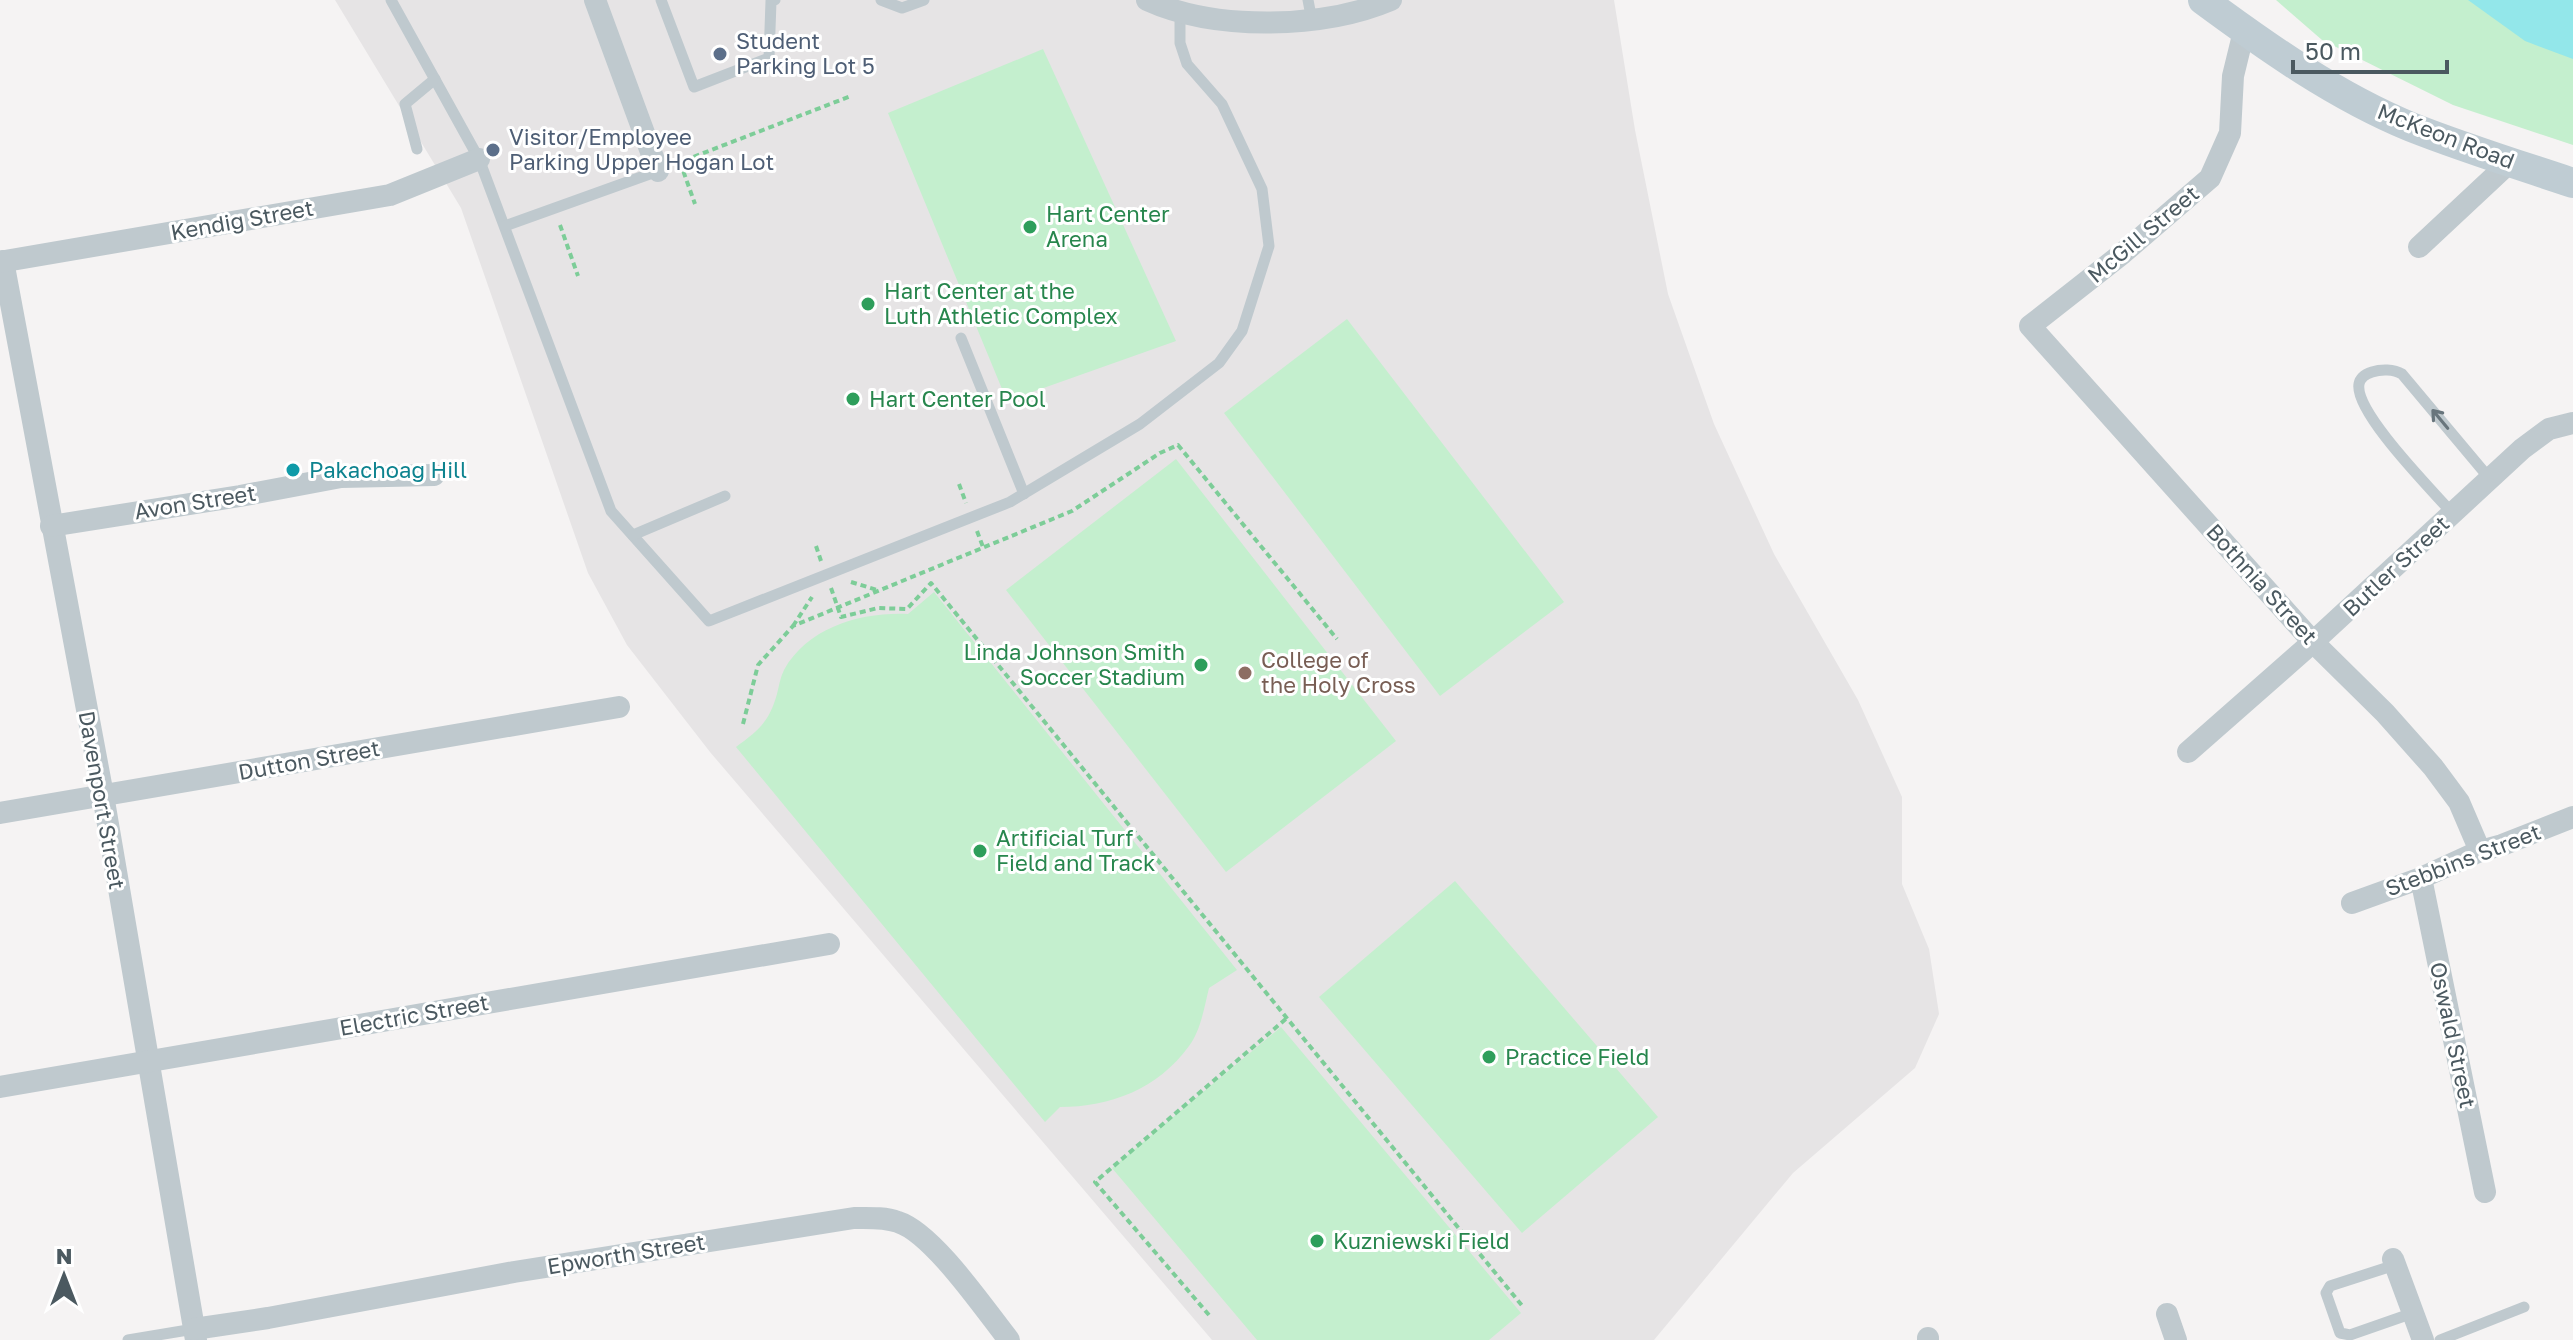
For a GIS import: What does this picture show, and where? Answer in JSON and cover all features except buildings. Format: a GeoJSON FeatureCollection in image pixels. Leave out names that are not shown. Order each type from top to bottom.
{"type":"FeatureCollection","features":[{"type":"Feature","properties":{"kind":"main road","name":"McKeon Road"},"geometry":{"type":"LineString","coordinates":[[2203,0],[2244,31],[2329,86],[2410,126],[2573,183]]}},
{"type":"Feature","properties":{"kind":"street"},"geometry":{"type":"LineString","coordinates":[[1147,0],[1180,10],[1254,23],[1310,10],[1366,11],[1391,0]]}},
{"type":"Feature","properties":{"kind":"street"},"geometry":{"type":"LineString","coordinates":[[601,2],[658,171]]}},
{"type":"Feature","properties":{"kind":"street","name":"McGill Street"},"geometry":{"type":"LineString","coordinates":[[2030,326],[2123,253],[2210,178],[2230,133],[2233,76],[2244,31]]}},
{"type":"Feature","properties":{"kind":"street","name":"Kendig Street"},"geometry":{"type":"LineString","coordinates":[[1,262],[390,195],[479,159]]}},
{"type":"Feature","properties":{"kind":"street"},"geometry":{"type":"LineString","coordinates":[[2419,247],[2510,162]]}},
{"type":"Feature","properties":{"kind":"street","name":"Davenport Street"},"geometry":{"type":"LineString","coordinates":[[1,262],[103,795],[195,1334]]}},
{"type":"Feature","properties":{"kind":"street","name":"Bothnia Street"},"geometry":{"type":"LineString","coordinates":[[2030,326],[2313,642],[2385,713],[2433,767],[2459,802],[2480,851]]}},
{"type":"Feature","properties":{"kind":"street","name":"Butler Street"},"geometry":{"type":"LineString","coordinates":[[2188,752],[2313,642],[2522,449],[2549,429],[2573,423]]}},
{"type":"Feature","properties":{"kind":"street","name":"Avon Street"},"geometry":{"type":"LineString","coordinates":[[51,526],[341,477],[434,475]]}},
{"type":"Feature","properties":{"kind":"street","name":"Dutton Street"},"geometry":{"type":"LineString","coordinates":[[0,813],[619,707]]}},
{"type":"Feature","properties":{"kind":"street","name":"Stebbins Street"},"geometry":{"type":"LineString","coordinates":[[2352,903],[2573,817]]}},
{"type":"Feature","properties":{"kind":"street","name":"Oswald Street"},"geometry":{"type":"LineString","coordinates":[[2421,878],[2485,1192]]}},
{"type":"Feature","properties":{"kind":"street","name":"Electric Street"},"geometry":{"type":"LineString","coordinates":[[0,1087],[829,944]]}},
{"type":"Feature","properties":{"kind":"street","name":"Epworth Street"},"geometry":{"type":"LineString","coordinates":[[195,1334],[514,1272],[854,1218],[877,1218],[901,1223],[922,1236],[1009,1340]]}},
{"type":"Feature","properties":{"kind":"street"},"geometry":{"type":"LineString","coordinates":[[2394,1262],[2423,1340]]}},
{"type":"Feature","properties":{"kind":"street"},"geometry":{"type":"LineString","coordinates":[[2167,1314],[2176,1340]]}},
{"type":"Feature","properties":{"kind":"lane"},"geometry":{"type":"LineString","coordinates":[[391,0],[479,159],[611,511],[709,621],[1010,502],[1140,424],[1219,363],[1242,331],[1269,246],[1262,189],[1222,104],[1187,64],[1180,43],[1180,10]]}},
{"type":"Feature","properties":{"kind":"lane"},"geometry":{"type":"LineString","coordinates":[[661,0],[694,87],[769,58],[771,1],[775,0]]}},
{"type":"Feature","properties":{"kind":"lane"},"geometry":{"type":"LineString","coordinates":[[881,0],[902,8],[924,0]]}},
{"type":"Feature","properties":{"kind":"lane"},"geometry":{"type":"LineString","coordinates":[[417,149],[405,104],[435,79]]}},
{"type":"Feature","properties":{"kind":"lane"},"geometry":{"type":"LineString","coordinates":[[505,226],[658,171]]}},
{"type":"Feature","properties":{"kind":"lane"},"geometry":{"type":"LineString","coordinates":[[961,338],[1024,494]]}},
{"type":"Feature","properties":{"kind":"lane"},"geometry":{"type":"LineString","coordinates":[[2453,514],[2373,422],[2360,399],[2358,386],[2361,379],[2381,370],[2402,374],[2490,479]]}},
{"type":"Feature","properties":{"kind":"lane"},"geometry":{"type":"LineString","coordinates":[[633,535],[725,496]]}},
{"type":"Feature","properties":{"kind":"lane"},"geometry":{"type":"LineString","coordinates":[[2394,1262],[2330,1286],[2326,1293],[2340,1333],[2350,1335],[2413,1313]]}},
{"type":"Feature","properties":{"kind":"lane"},"geometry":{"type":"LineString","coordinates":[[2440,1340],[2524,1307]]}},
{"type":"Feature","properties":{"kind":"lane"},"geometry":{"type":"LineString","coordinates":[[128,1340],[195,1334]]}},
{"type":"Feature","properties":{"kind":"path"},"geometry":{"type":"LineString","coordinates":[[658,171],[851,96]]}},
{"type":"Feature","properties":{"kind":"path"},"geometry":{"type":"LineString","coordinates":[[680,162],[695,204]]}},
{"type":"Feature","properties":{"kind":"path"},"geometry":{"type":"LineString","coordinates":[[560,225],[578,276]]}},
{"type":"Feature","properties":{"kind":"path"},"geometry":{"type":"LineString","coordinates":[[743,724],[758,665],[793,626],[1072,511],[1160,453],[1178,445],[1337,639]]}},
{"type":"Feature","properties":{"kind":"path"},"geometry":{"type":"LineString","coordinates":[[959,484],[966,503]]}},
{"type":"Feature","properties":{"kind":"path"},"geometry":{"type":"LineString","coordinates":[[975,526],[983,547]]}},
{"type":"Feature","properties":{"kind":"path"},"geometry":{"type":"LineString","coordinates":[[826,574],[841,617],[878,608],[907,609],[931,583],[1524,1308]]}},
{"type":"Feature","properties":{"kind":"path"},"geometry":{"type":"LineString","coordinates":[[1209,1315],[1095,1182],[1287,1018]]}},
{"type":"Feature","properties":{"kind":"shaded area","name":"College of the Holy Cross"},"geometry":{"type":"Polygon","coordinates":[[[335,0],[1614,0],[1635,130],[1668,294],[1714,424],[1774,554],[1858,700],[1902,797],[1902,884],[1929,949],[1939,1014],[1915,1068],[1793,1173],[1654,1340],[1212,1340],[710,752],[627,645],[588,573],[461,208],[335,0]]]}},
{"type":"Feature","properties":{"kind":"green space"},"geometry":{"type":"Polygon","coordinates":[[[2276,0],[2573,0],[2573,145],[2453,105],[2322,40],[2276,0]]]}},
{"type":"Feature","properties":{"kind":"green space","name":"Hart Center Arena"},"geometry":{"type":"Polygon","coordinates":[[[1043,49],[1176,341],[1007,401],[888,113],[1043,49]]]}},
{"type":"Feature","properties":{"kind":"green space"},"geometry":{"type":"Polygon","coordinates":[[[1347,319],[1564,602],[1440,696],[1224,413],[1347,319]]]}},
{"type":"Feature","properties":{"kind":"green space","name":"Linda Johnson Smith Soccer Stadium"},"geometry":{"type":"Polygon","coordinates":[[[1176,459],[1396,741],[1226,872],[1006,590],[1176,459]]]}},
{"type":"Feature","properties":{"kind":"green space"},"geometry":{"type":"Polygon","coordinates":[[[934,592],[1237,970],[1209,988],[1193,1040],[1163,1074],[1132,1093],[1115,1099],[1060,1107],[1045,1122],[736,747],[767,719],[784,670],[807,643],[837,625],[854,620],[908,614],[934,592]]]}},
{"type":"Feature","properties":{"kind":"green space","name":"Practice Field"},"geometry":{"type":"Polygon","coordinates":[[[1455,881],[1658,1117],[1522,1233],[1319,997],[1455,881]]]}},
{"type":"Feature","properties":{"kind":"green space","name":"Kuzniewski Field"},"geometry":{"type":"Polygon","coordinates":[[[1281,1027],[1521,1313],[1489,1340],[1257,1340],[1112,1168],[1281,1027]]]}},
{"type":"Feature","properties":{"kind":"water"},"geometry":{"type":"Polygon","coordinates":[[[2468,0],[2573,0],[2573,59],[2525,41],[2468,0]]]}},
{"type":"Feature","properties":{"kind":"place","name":"Student Parking Lot 5"},"geometry":{"type":"Point","coordinates":[720,54]}},
{"type":"Feature","properties":{"kind":"place","name":"Visitor/Employee Parking Upper Hogan Lot"},"geometry":{"type":"Point","coordinates":[493,150]}},
{"type":"Feature","properties":{"kind":"place","name":"Hart Center Arena"},"geometry":{"type":"Point","coordinates":[1030,227]}},
{"type":"Feature","properties":{"kind":"place","name":"Hart Center at the Luth Athletic Complex"},"geometry":{"type":"Point","coordinates":[868,304]}},
{"type":"Feature","properties":{"kind":"place","name":"Hart Center Pool"},"geometry":{"type":"Point","coordinates":[853,399]}},
{"type":"Feature","properties":{"kind":"place","name":"Pakachoag Hill"},"geometry":{"type":"Point","coordinates":[293,470]}},
{"type":"Feature","properties":{"kind":"place","name":"Linda Johnson Smith Soccer Stadium"},"geometry":{"type":"Point","coordinates":[1201,665]}},
{"type":"Feature","properties":{"kind":"place","name":"College of the Holy Cross"},"geometry":{"type":"Point","coordinates":[1245,673]}},
{"type":"Feature","properties":{"kind":"place","name":"Artificial Turf Field and Track"},"geometry":{"type":"Point","coordinates":[980,851]}},
{"type":"Feature","properties":{"kind":"place","name":"Practice Field"},"geometry":{"type":"Point","coordinates":[1489,1057]}},
{"type":"Feature","properties":{"kind":"place","name":"Kuzniewski Field"},"geometry":{"type":"Point","coordinates":[1317,1241]}}]}
